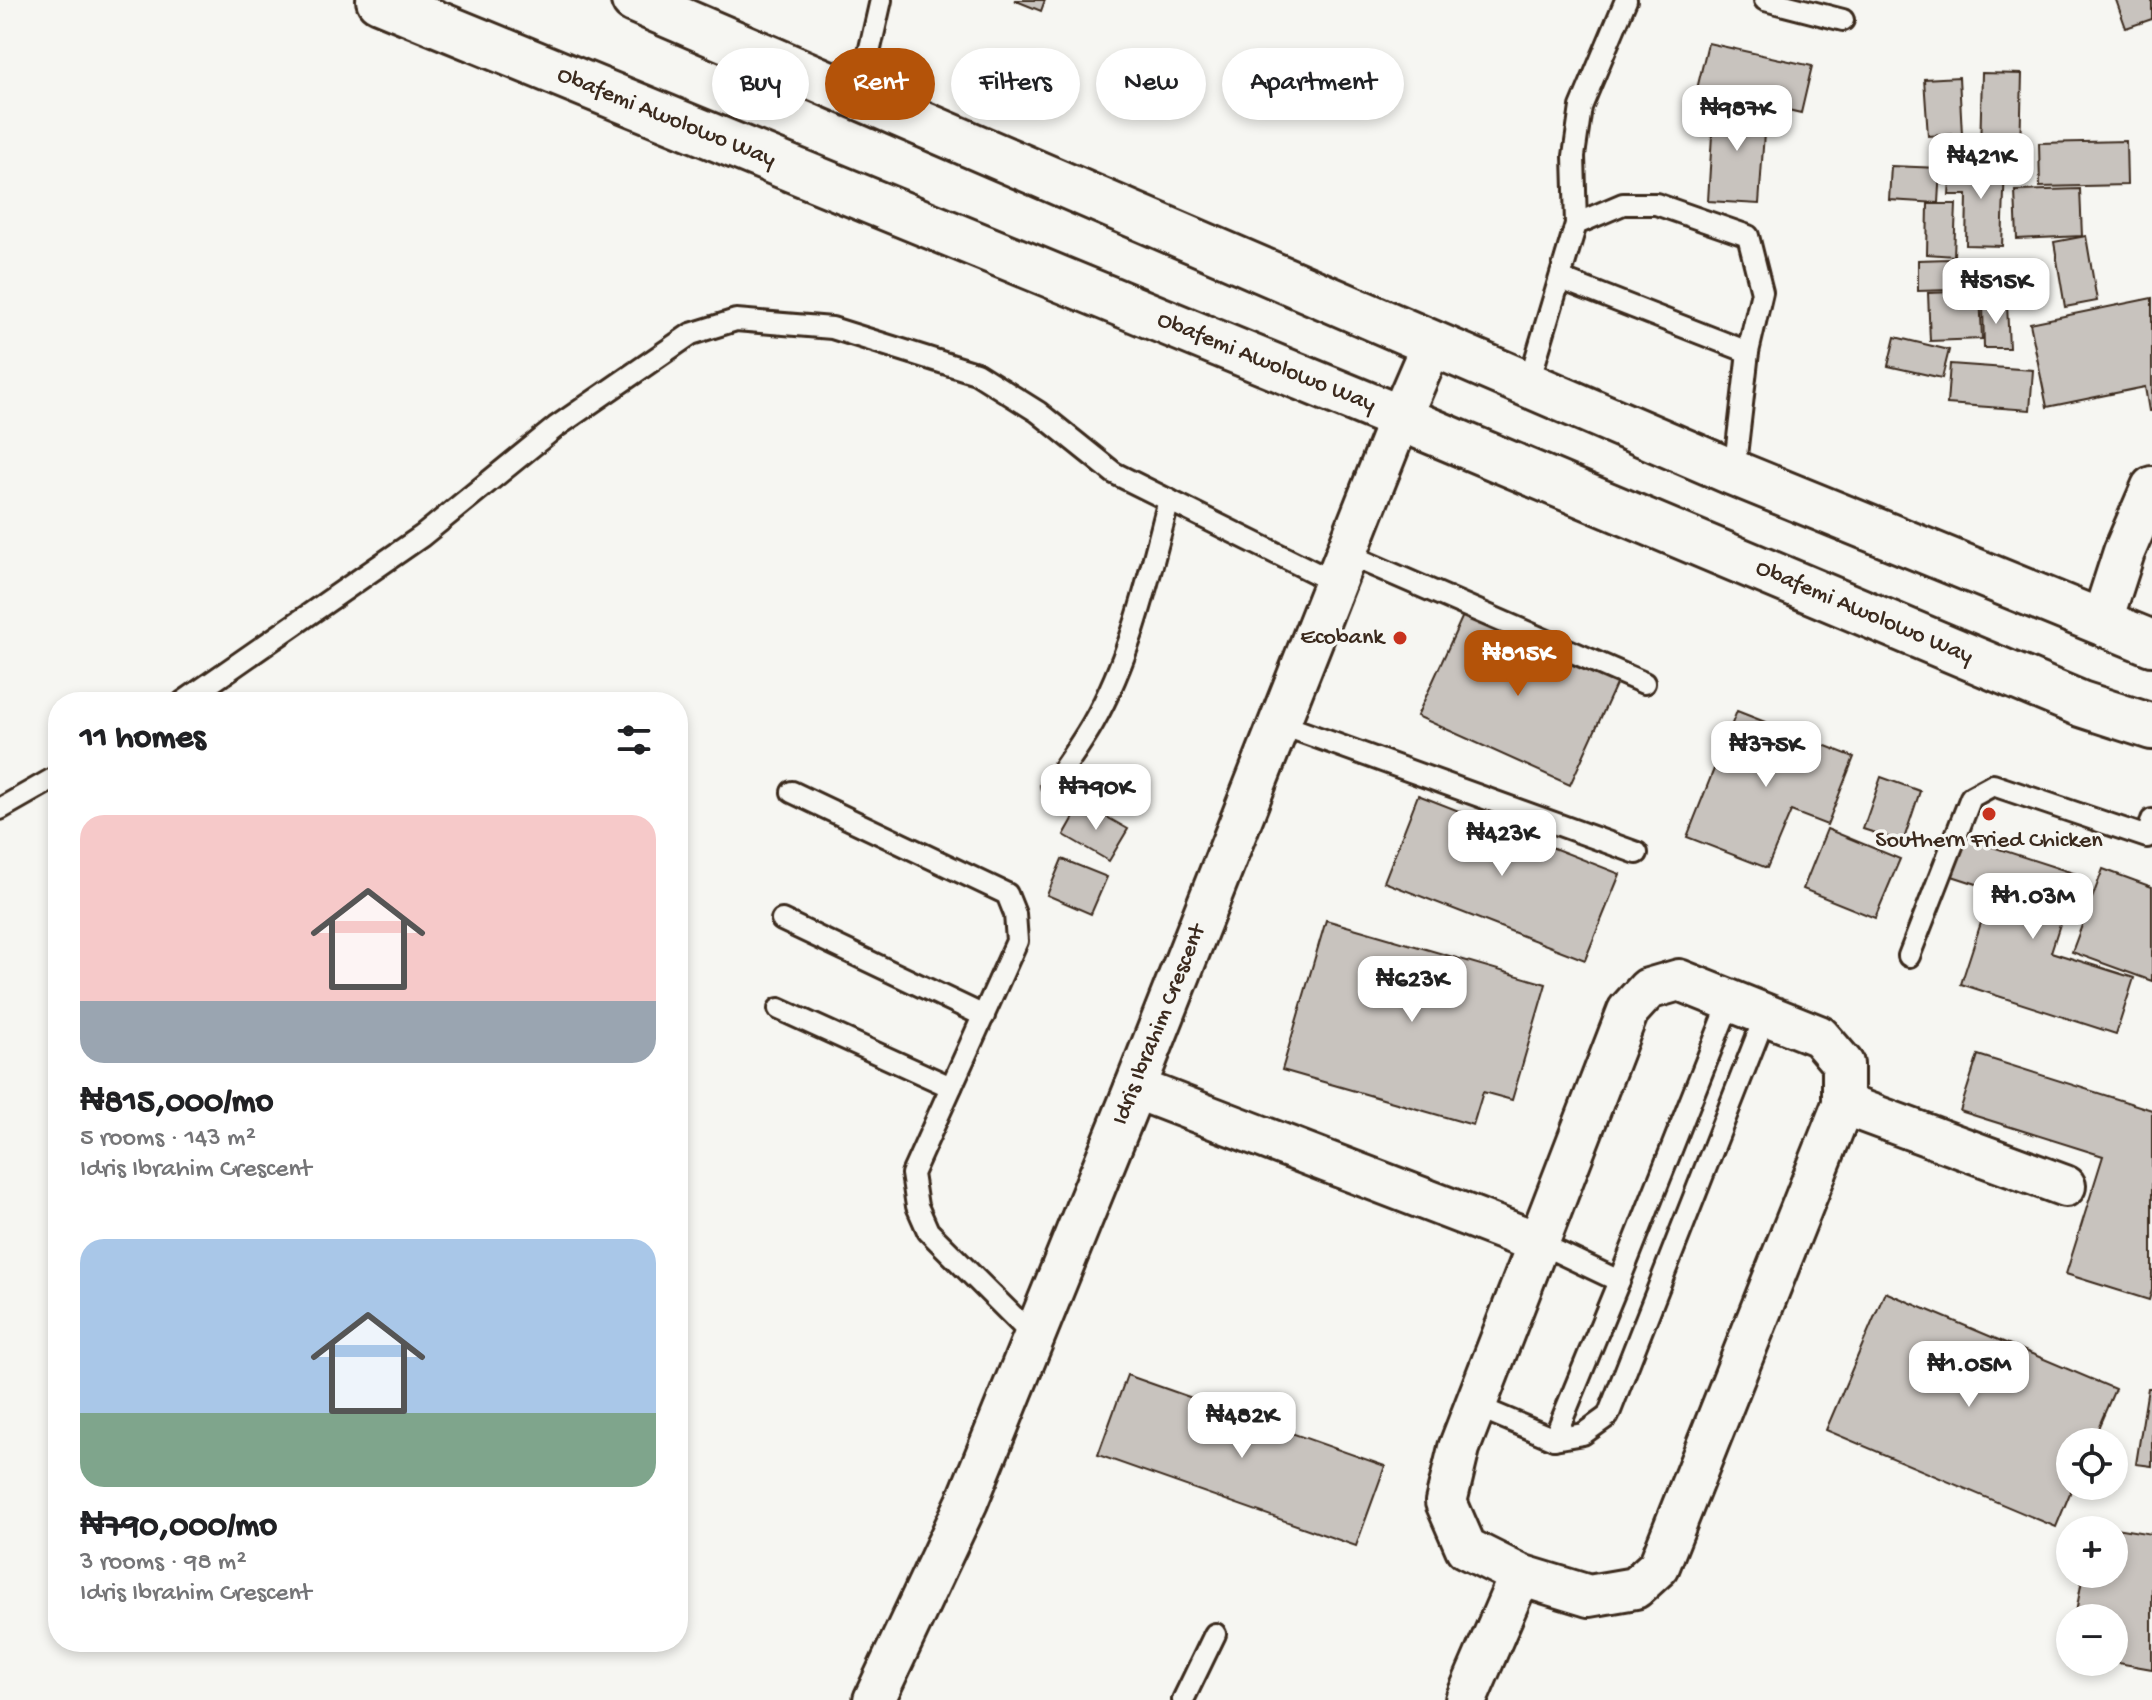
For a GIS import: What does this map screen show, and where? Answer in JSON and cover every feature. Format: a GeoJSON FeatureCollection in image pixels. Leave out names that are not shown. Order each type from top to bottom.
{"type":"FeatureCollection","features":[{"type":"Feature","properties":{"kind":"main road","name":"Obafemi Awolowo Way"},"geometry":{"type":"LineString","coordinates":[[379,0],[1400,418],[2067,698],[2152,727]]}},
{"type":"Feature","properties":{"kind":"main road"},"geometry":{"type":"LineString","coordinates":[[634,0],[825,82]]}},
{"type":"Feature","properties":{"kind":"main road"},"geometry":{"type":"LineString","coordinates":[[912,120],[1734,473],[2102,620],[2152,643]]}},
{"type":"Feature","properties":{"kind":"street","name":"Idris Ibrahim Crescent"},"geometry":{"type":"LineString","coordinates":[[876,1699],[967,1502],[1432,344]]}},
{"type":"Feature","properties":{"kind":"street"},"geometry":{"type":"LineString","coordinates":[[2102,620],[2138,552],[2152,487]]}},
{"type":"Feature","properties":{"kind":"street"},"geometry":{"type":"LineString","coordinates":[[1679,980],[1749,1007],[1819,1036],[1843,1064],[1843,1104],[1659,1566],[1635,1588],[1589,1596],[1520,1575],[1466,1548],[1446,1502],[1459,1448],[1628,1011],[1648,989],[1679,980]]}},
{"type":"Feature","properties":{"kind":"street"},"geometry":{"type":"LineString","coordinates":[[1135,1088],[1539,1243]]}},
{"type":"Feature","properties":{"kind":"street"},"geometry":{"type":"LineString","coordinates":[[1843,1104],[2065,1186]]}},
{"type":"Feature","properties":{"kind":"street"},"geometry":{"type":"LineString","coordinates":[[1466,1700],[1520,1575]]}},
{"type":"Feature","properties":{"kind":"lane"},"geometry":{"type":"LineString","coordinates":[[870,48],[881,0]]}},
{"type":"Feature","properties":{"kind":"lane"},"geometry":{"type":"LineString","coordinates":[[1528,385],[1576,224],[1574,156],[1581,107],[1626,0]]}},
{"type":"Feature","properties":{"kind":"lane"},"geometry":{"type":"LineString","coordinates":[[1765,0],[1843,20]]}},
{"type":"Feature","properties":{"kind":"lane"},"geometry":{"type":"LineString","coordinates":[[1576,224],[1623,204],[1656,204],[1748,236],[1762,292],[1748,352],[1734,473]]}},
{"type":"Feature","properties":{"kind":"lane"},"geometry":{"type":"LineString","coordinates":[[1561,279],[1748,352]]}},
{"type":"Feature","properties":{"kind":"lane"},"geometry":{"type":"LineString","coordinates":[[197,692],[422,536],[556,427],[691,334],[736,320],[832,328],[976,373],[1038,412],[1114,473],[1169,500],[1341,569],[1644,683]]}},
{"type":"Feature","properties":{"kind":"lane"},"geometry":{"type":"LineString","coordinates":[[1052,785],[1093,724],[1114,680],[1131,636],[1169,500]]}},
{"type":"Feature","properties":{"kind":"lane"},"geometry":{"type":"LineString","coordinates":[[1280,724],[1637,853]]}},
{"type":"Feature","properties":{"kind":"lane"},"geometry":{"type":"LineString","coordinates":[[0,809],[48,782]]}},
{"type":"Feature","properties":{"kind":"lane"},"geometry":{"type":"LineString","coordinates":[[1909,956],[1971,797],[1980,790],[1993,785],[2150,832]]}},
{"type":"Feature","properties":{"kind":"lane"},"geometry":{"type":"LineString","coordinates":[[792,792],[1007,894],[1015,914],[1017,941],[912,1174],[917,1206],[928,1231],[1034,1337]]}},
{"type":"Feature","properties":{"kind":"lane"},"geometry":{"type":"LineString","coordinates":[[782,920],[984,1016]]}},
{"type":"Feature","properties":{"kind":"lane"},"geometry":{"type":"LineString","coordinates":[[1554,1439],[1619,1281],[1749,1007]]}},
{"type":"Feature","properties":{"kind":"lane"},"geometry":{"type":"LineString","coordinates":[[1476,1406],[1554,1439],[1583,1434],[1608,1416],[1749,1007]]}},
{"type":"Feature","properties":{"kind":"lane"},"geometry":{"type":"LineString","coordinates":[[779,1009],[951,1087]]}},
{"type":"Feature","properties":{"kind":"lane"},"geometry":{"type":"LineString","coordinates":[[1539,1243],[1619,1281]]}},
{"type":"Feature","properties":{"kind":"lane"},"geometry":{"type":"LineString","coordinates":[[1183,1700],[1215,1634]]}},
{"type":"Feature","properties":{"kind":"building"},"geometry":{"type":"Polygon","coordinates":[[[1014,0],[1045,0],[1041,11],[1014,0]]]}},
{"type":"Feature","properties":{"kind":"building"},"geometry":{"type":"Polygon","coordinates":[[[2116,0],[2152,0],[2152,19],[2126,28],[2116,0]]]}},
{"type":"Feature","properties":{"kind":"building"},"geometry":{"type":"Polygon","coordinates":[[[1708,43],[1812,66],[1801,113],[1697,89],[1708,43]]]}},
{"type":"Feature","properties":{"kind":"building"},"geometry":{"type":"Polygon","coordinates":[[[1982,73],[2022,74],[2020,152],[1980,151],[1982,73]]]}},
{"type":"Feature","properties":{"kind":"building"},"geometry":{"type":"Polygon","coordinates":[[[1959,77],[1962,134],[1928,136],[1924,79],[1959,77]]]}},
{"type":"Feature","properties":{"kind":"building"},"geometry":{"type":"Polygon","coordinates":[[[1714,102],[1766,105],[1759,204],[1708,201],[1714,102]]]}},
{"type":"Feature","properties":{"kind":"building"},"geometry":{"type":"Polygon","coordinates":[[[2126,141],[2127,185],[2040,187],[2039,143],[2126,141]]]}},
{"type":"Feature","properties":{"kind":"building"},"geometry":{"type":"Polygon","coordinates":[[[1951,163],[2005,166],[2002,246],[1966,245],[1967,195],[1949,195],[1951,163]]]}},
{"type":"Feature","properties":{"kind":"building"},"geometry":{"type":"Polygon","coordinates":[[[1891,166],[1940,168],[1938,203],[1889,200],[1891,166]]]}},
{"type":"Feature","properties":{"kind":"building"},"geometry":{"type":"Polygon","coordinates":[[[2080,189],[2082,236],[2017,239],[2015,191],[2080,189]]]}},
{"type":"Feature","properties":{"kind":"building"},"geometry":{"type":"Polygon","coordinates":[[[1928,204],[1956,204],[1954,256],[1927,254],[1928,204]]]}},
{"type":"Feature","properties":{"kind":"building"},"geometry":{"type":"Polygon","coordinates":[[[2086,236],[2097,301],[2065,307],[2054,242],[2086,236]]]}},
{"type":"Feature","properties":{"kind":"building"},"geometry":{"type":"Polygon","coordinates":[[[1949,259],[1950,290],[1918,291],[1918,260],[1949,259]]]}},
{"type":"Feature","properties":{"kind":"building"},"geometry":{"type":"Polygon","coordinates":[[[2041,261],[2047,295],[1999,302],[1993,270],[2041,261]]]}},
{"type":"Feature","properties":{"kind":"building"},"geometry":{"type":"Polygon","coordinates":[[[1980,291],[1982,339],[1930,341],[1928,293],[1980,291]]]}},
{"type":"Feature","properties":{"kind":"building"},"geometry":{"type":"Polygon","coordinates":[[[2152,298],[2152,411],[2149,411],[2145,387],[2047,407],[2030,323],[2152,298]]]}},
{"type":"Feature","properties":{"kind":"building"},"geometry":{"type":"Polygon","coordinates":[[[1983,304],[2007,304],[2009,348],[1984,348],[1983,304]]]}},
{"type":"Feature","properties":{"kind":"building"},"geometry":{"type":"Polygon","coordinates":[[[1895,337],[1949,350],[1942,378],[1888,366],[1895,337]]]}},
{"type":"Feature","properties":{"kind":"building"},"geometry":{"type":"Polygon","coordinates":[[[1950,364],[2033,370],[2030,410],[1947,404],[1950,364]]]}},
{"type":"Feature","properties":{"kind":"building"},"geometry":{"type":"Polygon","coordinates":[[[1465,611],[1618,680],[1570,785],[1417,716],[1465,611]]]}},
{"type":"Feature","properties":{"kind":"building"},"geometry":{"type":"Polygon","coordinates":[[[1737,711],[1854,757],[1827,825],[1791,811],[1767,868],[1687,837],[1737,711]]]}},
{"type":"Feature","properties":{"kind":"building"},"geometry":{"type":"Polygon","coordinates":[[[1881,777],[1920,791],[1903,842],[1863,829],[1881,777]]]}},
{"type":"Feature","properties":{"kind":"building"},"geometry":{"type":"Polygon","coordinates":[[[1418,795],[1620,874],[1585,960],[1384,882],[1418,795]]]}},
{"type":"Feature","properties":{"kind":"building"},"geometry":{"type":"Polygon","coordinates":[[[1082,803],[1128,829],[1109,861],[1064,835],[1082,803]]]}},
{"type":"Feature","properties":{"kind":"building"},"geometry":{"type":"Polygon","coordinates":[[[1827,829],[1900,859],[1875,918],[1803,889],[1827,829]]]}},
{"type":"Feature","properties":{"kind":"building"},"geometry":{"type":"Polygon","coordinates":[[[1962,837],[2076,874],[2051,952],[2134,978],[2116,1034],[1961,984],[1992,889],[1949,875],[1962,837]]]}},
{"type":"Feature","properties":{"kind":"building"},"geometry":{"type":"Polygon","coordinates":[[[1062,859],[1107,877],[1091,914],[1047,895],[1062,859]]]}},
{"type":"Feature","properties":{"kind":"building"},"geometry":{"type":"Polygon","coordinates":[[[2103,869],[2152,887],[2152,981],[2072,952],[2103,869]]]}},
{"type":"Feature","properties":{"kind":"building"},"geometry":{"type":"Polygon","coordinates":[[[1326,920],[1546,984],[1512,1100],[1483,1092],[1473,1125],[1282,1070],[1326,920]]]}},
{"type":"Feature","properties":{"kind":"building"},"geometry":{"type":"Polygon","coordinates":[[[1978,1055],[2152,1110],[2152,1290],[2149,1300],[2066,1274],[2103,1156],[1960,1111],[1978,1055]]]}},
{"type":"Feature","properties":{"kind":"building"},"geometry":{"type":"Polygon","coordinates":[[[1885,1292],[2115,1389],[2098,1428],[2056,1428],[2056,1500],[2067,1500],[2061,1516],[2056,1516],[2056,1527],[1826,1430],[1885,1292]]]}},
{"type":"Feature","properties":{"kind":"building"},"geometry":{"type":"Polygon","coordinates":[[[1127,1375],[1385,1466],[1356,1546],[1098,1455],[1127,1375]]]}},
{"type":"Feature","properties":{"kind":"building"},"geometry":{"type":"Polygon","coordinates":[[[2148,1388],[2152,1388],[2152,1466],[2136,1464],[2148,1388]]]}},
{"type":"Feature","properties":{"kind":"building"},"geometry":{"type":"Polygon","coordinates":[[[2128,1530],[2152,1534],[2152,1669],[2128,1665],[2128,1604],[2078,1604],[2080,1588],[2128,1588],[2128,1530]]]}},
{"type":"Feature","properties":{"kind":"place","name":"Ecobank"},"geometry":{"type":"Point","coordinates":[1400,638]}},
{"type":"Feature","properties":{"kind":"place","name":"Southern Fried Chicken"},"geometry":{"type":"Point","coordinates":[1989,814]}}]}
